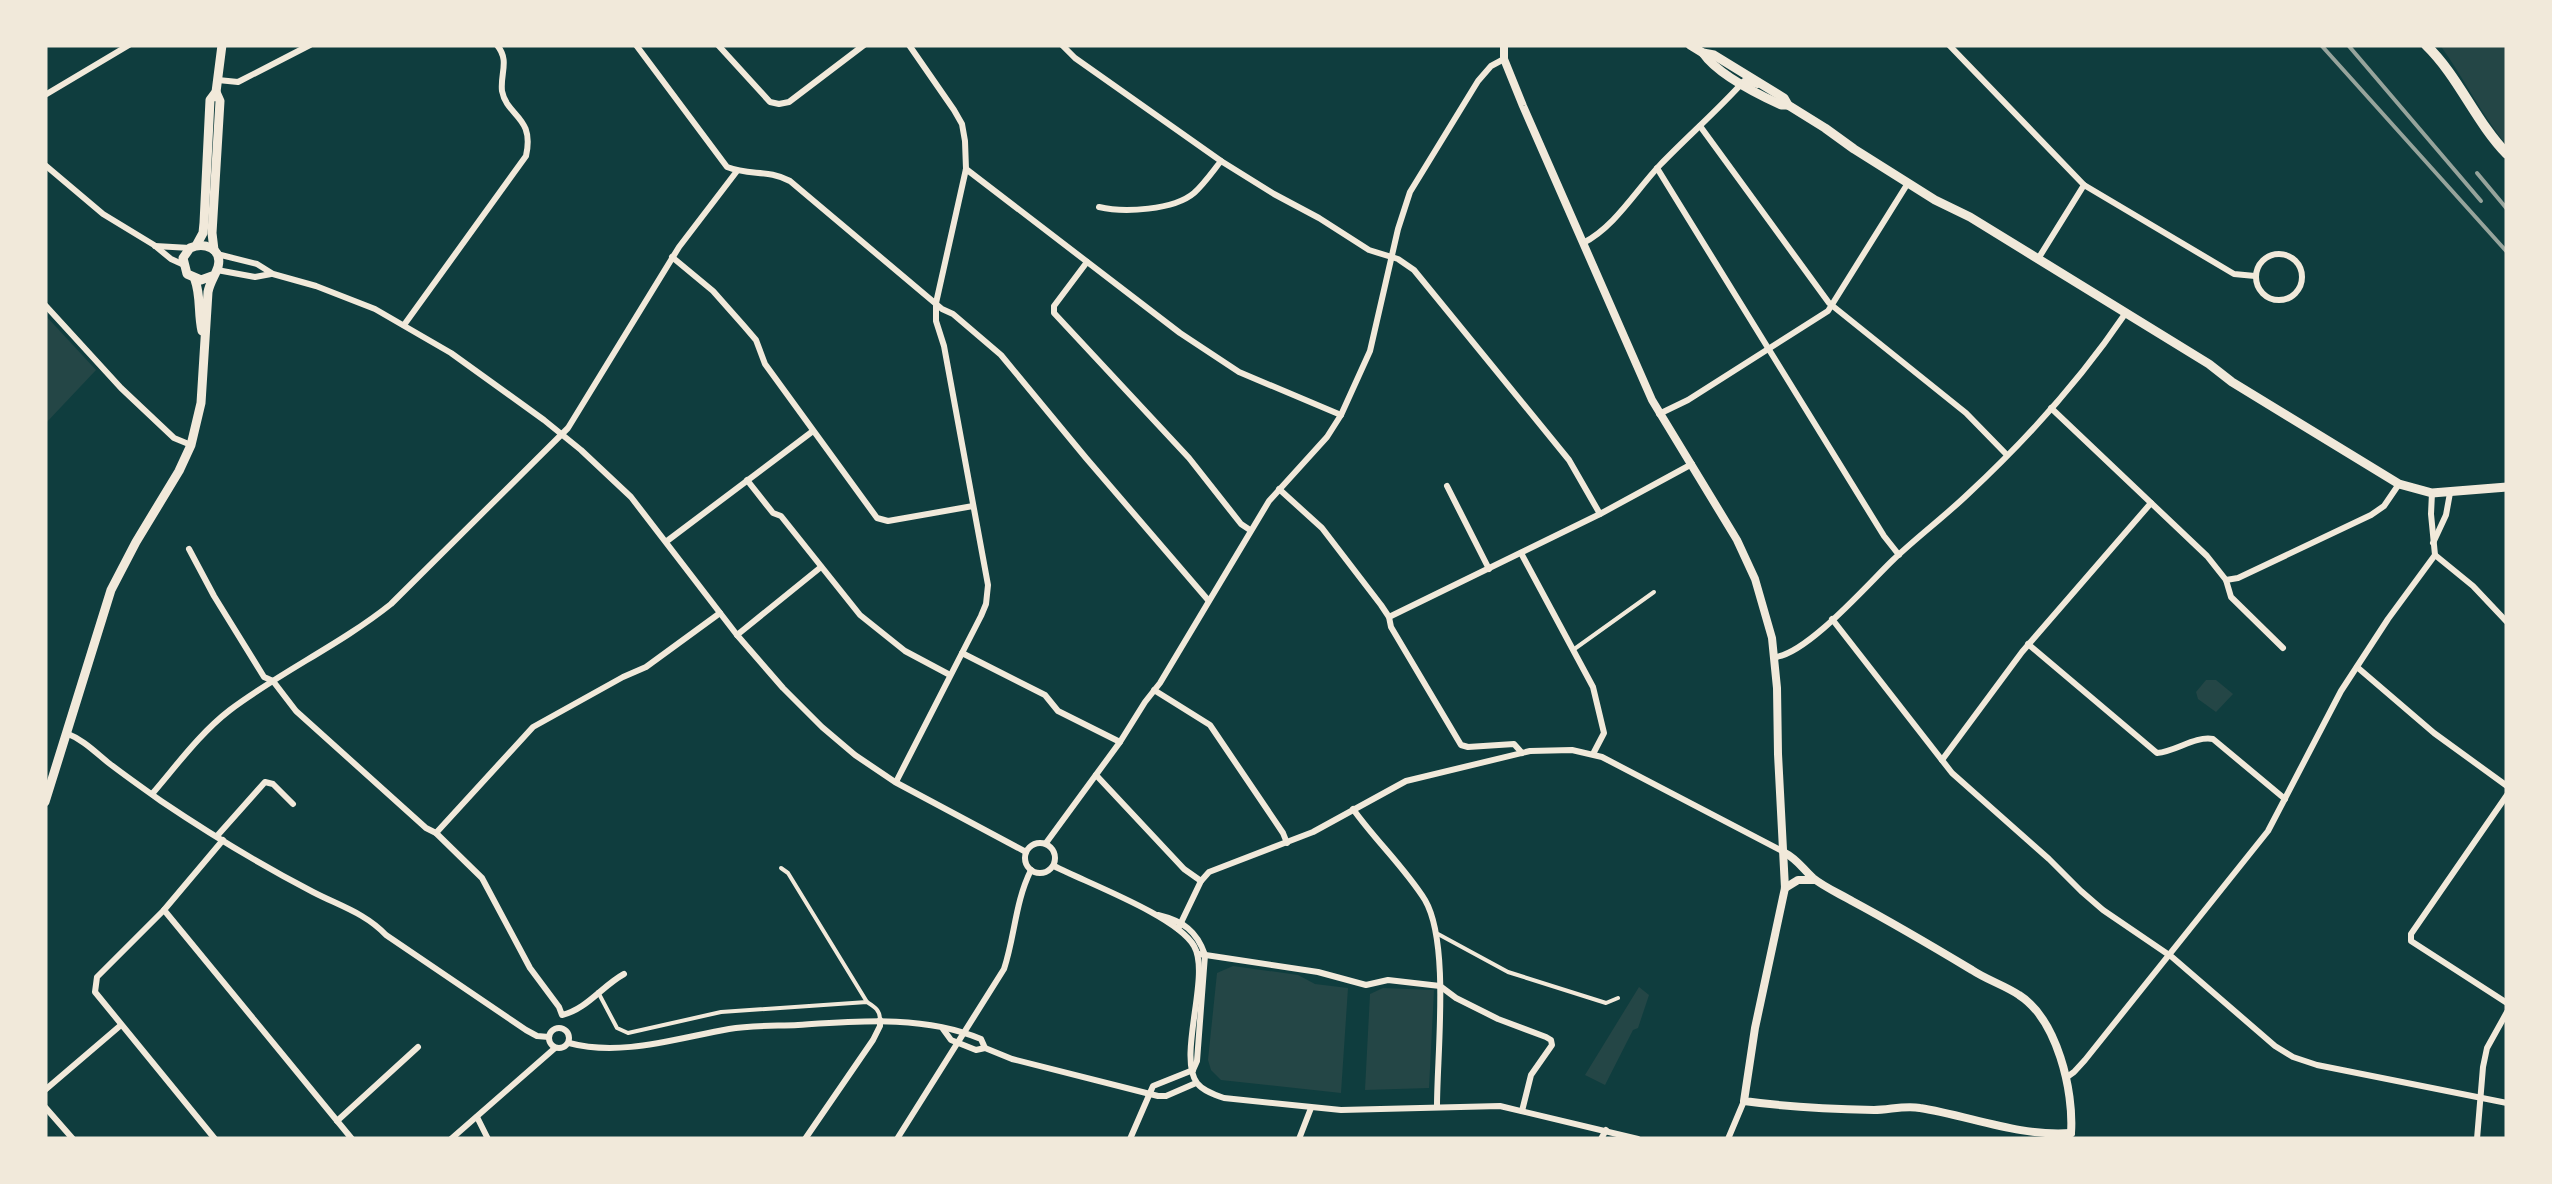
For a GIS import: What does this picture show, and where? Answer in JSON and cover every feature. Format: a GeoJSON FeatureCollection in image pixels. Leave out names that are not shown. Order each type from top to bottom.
{"type":"FeatureCollection","features":[{"type":"Feature","properties":{"kind":"main road"},"geometry":{"type":"LineString","coordinates":[[215,273],[205,280],[195,280],[186,274],[182,264],[204,223],[210,100],[216,92],[222,45]]}},
{"type":"Feature","properties":{"kind":"main road"},"geometry":{"type":"LineString","coordinates":[[1690,45],[1742,84],[1781,106],[1788,105]]}},
{"type":"Feature","properties":{"kind":"main road"},"geometry":{"type":"LineString","coordinates":[[2426,45],[2446,66],[2484,127],[2507,154]]}},
{"type":"Feature","properties":{"kind":"main road"},"geometry":{"type":"LineString","coordinates":[[1703,53],[1714,54],[1908,183],[1962,212],[2399,484],[2432,493],[2507,487]]}},
{"type":"Feature","properties":{"kind":"main road"},"geometry":{"type":"LineString","coordinates":[[45,802],[111,590],[191,445],[201,403],[208,292],[215,273],[212,234],[220,101],[216,92]]}},
{"type":"Feature","properties":{"kind":"main road"},"geometry":{"type":"LineString","coordinates":[[193,246],[206,245],[216,252]]}},
{"type":"Feature","properties":{"kind":"main road"},"geometry":{"type":"LineString","coordinates":[[195,280],[204,340]]}},
{"type":"Feature","properties":{"kind":"street"},"geometry":{"type":"LineString","coordinates":[[45,95],[117,48],[129,45]]}},
{"type":"Feature","properties":{"kind":"street"},"geometry":{"type":"LineString","coordinates":[[218,80],[238,82],[310,45]]}},
{"type":"Feature","properties":{"kind":"street"},"geometry":{"type":"LineString","coordinates":[[404,325],[526,156],[527,130],[503,96],[505,61],[497,45]]}},
{"type":"Feature","properties":{"kind":"street"},"geometry":{"type":"LineString","coordinates":[[636,45],[728,167],[772,172],[790,180],[1001,356],[1208,600]]}},
{"type":"Feature","properties":{"kind":"street"},"geometry":{"type":"LineString","coordinates":[[718,45],[770,102],[779,104],[788,102],[864,45]]}},
{"type":"Feature","properties":{"kind":"street"},"geometry":{"type":"LineString","coordinates":[[896,782],[981,616],[988,594],[944,346],[936,321],[936,303],[966,169],[965,141],[962,124],[909,45]]}},
{"type":"Feature","properties":{"kind":"street"},"geometry":{"type":"LineString","coordinates":[[1062,45],[1221,161],[1369,250],[1405,262],[1569,460],[1600,514]]}},
{"type":"Feature","properties":{"kind":"street"},"geometry":{"type":"LineString","coordinates":[[1504,45],[1504,58],[1522,106],[1659,414],[1730,524],[1746,559],[1775,657],[1786,888],[1755,1028],[1744,1100],[1728,1139]]}},
{"type":"Feature","properties":{"kind":"street"},"geometry":{"type":"LineString","coordinates":[[1949,45],[2084,186],[2234,274],[2255,276]]}},
{"type":"Feature","properties":{"kind":"street"},"geometry":{"type":"LineString","coordinates":[[1046,844],[1170,668],[1250,530],[1341,415],[1370,351],[1404,206],[1426,164],[1486,71],[1504,58]]}},
{"type":"Feature","properties":{"kind":"street"},"geometry":{"type":"LineString","coordinates":[[1583,243],[1632,199],[1657,168],[1744,81],[1761,84]]}},
{"type":"Feature","properties":{"kind":"street"},"geometry":{"type":"LineString","coordinates":[[1700,126],[1832,306],[1966,412],[2008,455]]}},
{"type":"Feature","properties":{"kind":"street"},"geometry":{"type":"LineString","coordinates":[[1099,207],[1149,210],[1187,197],[1221,161]]}},
{"type":"Feature","properties":{"kind":"street"},"geometry":{"type":"LineString","coordinates":[[45,165],[103,214],[182,264]]}},
{"type":"Feature","properties":{"kind":"street"},"geometry":{"type":"LineString","coordinates":[[1657,168],[1899,555]]}},
{"type":"Feature","properties":{"kind":"street"},"geometry":{"type":"LineString","coordinates":[[966,169],[1180,332],[1239,372],[1341,415]]}},
{"type":"Feature","properties":{"kind":"street"},"geometry":{"type":"LineString","coordinates":[[152,794],[198,738],[230,710],[365,625],[391,604],[562,434],[672,256],[738,171]]}},
{"type":"Feature","properties":{"kind":"street"},"geometry":{"type":"LineString","coordinates":[[1659,414],[1828,312],[1908,183]]}},
{"type":"Feature","properties":{"kind":"street"},"geometry":{"type":"LineString","coordinates":[[2038,259],[2084,186]]}},
{"type":"Feature","properties":{"kind":"street"},"geometry":{"type":"LineString","coordinates":[[154,246],[193,246]]}},
{"type":"Feature","properties":{"kind":"street"},"geometry":{"type":"LineString","coordinates":[[216,252],[343,295],[404,325],[562,434],[631,497],[737,635],[822,728],[896,782],[1026,852]]}},
{"type":"Feature","properties":{"kind":"street"},"geometry":{"type":"LineString","coordinates":[[2280,254],[2296,262],[2302,278],[2294,295],[2275,300],[2263,294],[2255,276],[2263,260],[2280,254]]}},
{"type":"Feature","properties":{"kind":"street"},"geometry":{"type":"LineString","coordinates":[[672,256],[714,291],[756,340],[765,364],[877,518],[888,521],[972,506]]}},
{"type":"Feature","properties":{"kind":"street"},"geometry":{"type":"LineString","coordinates":[[1087,262],[1054,306],[1054,314],[1189,458],[1250,530]]}},
{"type":"Feature","properties":{"kind":"street"},"geometry":{"type":"LineString","coordinates":[[215,273],[255,277],[272,274]]}},
{"type":"Feature","properties":{"kind":"street"},"geometry":{"type":"LineString","coordinates":[[45,305],[121,388],[174,438],[191,445]]}},
{"type":"Feature","properties":{"kind":"street"},"geometry":{"type":"LineString","coordinates":[[1775,657],[1794,652],[2008,455],[2090,363],[2125,314]]}},
{"type":"Feature","properties":{"kind":"street"},"geometry":{"type":"LineString","coordinates":[[2051,408],[2207,556],[2226,580],[2231,596],[2283,648]]}},
{"type":"Feature","properties":{"kind":"street"},"geometry":{"type":"LineString","coordinates":[[667,542],[813,431]]}},
{"type":"Feature","properties":{"kind":"street"},"geometry":{"type":"LineString","coordinates":[[1389,617],[1600,514],[1692,464]]}},
{"type":"Feature","properties":{"kind":"street"},"geometry":{"type":"LineString","coordinates":[[747,480],[860,615],[905,651],[950,676]]}},
{"type":"Feature","properties":{"kind":"street"},"geometry":{"type":"LineString","coordinates":[[2226,580],[2249,573],[2371,515],[2384,506],[2399,484]]}},
{"type":"Feature","properties":{"kind":"street"},"geometry":{"type":"LineString","coordinates":[[1447,486],[1489,569]]}},
{"type":"Feature","properties":{"kind":"street"},"geometry":{"type":"LineString","coordinates":[[1279,489],[1322,528],[1389,617],[1461,745],[1468,748],[1514,744],[1522,752]]}},
{"type":"Feature","properties":{"kind":"street"},"geometry":{"type":"LineString","coordinates":[[2432,493],[2435,556],[2473,586],[2507,622]]}},
{"type":"Feature","properties":{"kind":"street"},"geometry":{"type":"LineString","coordinates":[[2433,544],[2446,515],[2450,493]]}},
{"type":"Feature","properties":{"kind":"street"},"geometry":{"type":"LineString","coordinates":[[1942,760],[2028,644],[2151,503]]}},
{"type":"Feature","properties":{"kind":"street"},"geometry":{"type":"LineString","coordinates":[[190,549],[264,677],[273,681],[296,711],[482,878],[530,968],[560,1007],[561,1028]]}},
{"type":"Feature","properties":{"kind":"street"},"geometry":{"type":"LineString","coordinates":[[1520,554],[1592,688],[1604,733],[1594,754]]}},
{"type":"Feature","properties":{"kind":"street"},"geometry":{"type":"LineString","coordinates":[[2066,1076],[2085,1060],[2268,831],[2341,691],[2435,556]]}},
{"type":"Feature","properties":{"kind":"street"},"geometry":{"type":"LineString","coordinates":[[737,635],[822,567]]}},
{"type":"Feature","properties":{"kind":"street"},"geometry":{"type":"LineString","coordinates":[[436,833],[532,727],[646,668],[720,613]]}},
{"type":"Feature","properties":{"kind":"street"},"geometry":{"type":"LineString","coordinates":[[1832,619],[1952,773],[2049,858],[2080,891],[2168,954],[2275,1046],[2294,1057],[2350,1074],[2507,1103]]}},
{"type":"Feature","properties":{"kind":"street"},"geometry":{"type":"LineString","coordinates":[[2028,644],[2157,753],[2200,738],[2213,739],[2285,798]]}},
{"type":"Feature","properties":{"kind":"street"},"geometry":{"type":"LineString","coordinates":[[962,653],[1045,696],[1058,710],[1120,742]]}},
{"type":"Feature","properties":{"kind":"street"},"geometry":{"type":"LineString","coordinates":[[2357,667],[2434,733],[2507,786]]}},
{"type":"Feature","properties":{"kind":"street"},"geometry":{"type":"LineString","coordinates":[[1154,690],[1210,725],[1287,843]]}},
{"type":"Feature","properties":{"kind":"street"},"geometry":{"type":"LineString","coordinates":[[66,734],[238,851],[317,894],[350,907],[513,1022],[537,1036],[549,1037]]}},
{"type":"Feature","properties":{"kind":"street"},"geometry":{"type":"LineString","coordinates":[[1179,925],[1201,881],[1210,872],[1313,832],[1406,780],[1522,752],[1563,750],[1594,754],[1793,857],[1815,880],[2019,994],[2034,1008],[2060,1055],[2072,1113],[2069,1136]]}},
{"type":"Feature","properties":{"kind":"street"},"geometry":{"type":"LineString","coordinates":[[1096,775],[1184,869],[1201,881]]}},
{"type":"Feature","properties":{"kind":"street"},"geometry":{"type":"LineString","coordinates":[[216,1139],[94,992],[98,977],[164,910],[265,782],[273,784],[292,804]]}},
{"type":"Feature","properties":{"kind":"street"},"geometry":{"type":"LineString","coordinates":[[2507,795],[2411,934],[2412,941],[2507,1003]]}},
{"type":"Feature","properties":{"kind":"street"},"geometry":{"type":"LineString","coordinates":[[1353,809],[1424,899],[1438,934],[1437,1106]]}},
{"type":"Feature","properties":{"kind":"street"},"geometry":{"type":"LineString","coordinates":[[1036,843],[1046,844],[1056,855],[1054,866],[1041,874],[1025,862],[1026,852],[1036,843]]}},
{"type":"Feature","properties":{"kind":"street"},"geometry":{"type":"LineString","coordinates":[[1054,866],[1195,933],[1202,954],[1197,1061],[1193,1070],[1196,1083],[1212,1094],[1341,1110],[1488,1105],[1638,1139]]}},
{"type":"Feature","properties":{"kind":"street"},"geometry":{"type":"LineString","coordinates":[[897,1139],[1004,969],[1018,905],[1031,870]]}},
{"type":"Feature","properties":{"kind":"street"},"geometry":{"type":"LineString","coordinates":[[1786,888],[1798,880],[1815,880]]}},
{"type":"Feature","properties":{"kind":"street"},"geometry":{"type":"LineString","coordinates":[[164,910],[352,1139]]}},
{"type":"Feature","properties":{"kind":"street"},"geometry":{"type":"LineString","coordinates":[[1202,954],[1318,972],[1366,985],[1388,980],[1440,986],[1498,1019],[1551,1040],[1550,1052],[1531,1076],[1522,1111]]}},
{"type":"Feature","properties":{"kind":"street"},"geometry":{"type":"LineString","coordinates":[[562,1015],[583,1006],[624,974]]}},
{"type":"Feature","properties":{"kind":"street"},"geometry":{"type":"LineString","coordinates":[[1439,1006],[1456,998]]}},
{"type":"Feature","properties":{"kind":"street"},"geometry":{"type":"LineString","coordinates":[[2477,1139],[2488,1048],[2507,1012]]}},
{"type":"Feature","properties":{"kind":"street"},"geometry":{"type":"LineString","coordinates":[[568,1043],[618,1048],[736,1028],[880,1020],[956,1028],[981,1039],[984,1048]]}},
{"type":"Feature","properties":{"kind":"street"},"geometry":{"type":"LineString","coordinates":[[805,1139],[872,1040],[880,1020]]}},
{"type":"Feature","properties":{"kind":"street"},"geometry":{"type":"LineString","coordinates":[[45,1090],[122,1025]]}},
{"type":"Feature","properties":{"kind":"street"},"geometry":{"type":"LineString","coordinates":[[451,1139],[555,1048],[568,1043],[568,1033],[561,1028],[554,1029],[549,1037],[555,1048]]}},
{"type":"Feature","properties":{"kind":"street"},"geometry":{"type":"LineString","coordinates":[[944,1028],[951,1040],[976,1050],[984,1048],[1012,1059],[1149,1093],[1166,1096],[1196,1083]]}},
{"type":"Feature","properties":{"kind":"street"},"geometry":{"type":"LineString","coordinates":[[337,1121],[418,1047]]}},
{"type":"Feature","properties":{"kind":"street"},"geometry":{"type":"LineString","coordinates":[[1130,1139],[1149,1093],[1160,1082],[1193,1070]]}},
{"type":"Feature","properties":{"kind":"street"},"geometry":{"type":"LineString","coordinates":[[1744,1100],[1790,1107],[1911,1107],[2080,1138]]}},
{"type":"Feature","properties":{"kind":"street"},"geometry":{"type":"LineString","coordinates":[[45,1107],[73,1139]]}},
{"type":"Feature","properties":{"kind":"street"},"geometry":{"type":"LineString","coordinates":[[1300,1139],[1310,1108]]}},
{"type":"Feature","properties":{"kind":"street"},"geometry":{"type":"LineString","coordinates":[[476,1117],[488,1139]]}},
{"type":"Feature","properties":{"kind":"street"},"geometry":{"type":"LineString","coordinates":[[1601,1139],[1606,1130]]}},
{"type":"Feature","properties":{"kind":"lane"},"geometry":{"type":"LineString","coordinates":[[1573,651],[1654,592]]}},
{"type":"Feature","properties":{"kind":"lane"},"geometry":{"type":"LineString","coordinates":[[781,868],[788,873],[866,1002],[880,1014],[880,1020]]}},
{"type":"Feature","properties":{"kind":"lane"},"geometry":{"type":"LineString","coordinates":[[1438,934],[1522,977],[1606,1003],[1618,998]]}},
{"type":"Feature","properties":{"kind":"lane"},"geometry":{"type":"LineString","coordinates":[[598,992],[616,1028],[628,1032],[721,1012],[866,1002]]}},
{"type":"Feature","properties":{"kind":"shaded area"},"geometry":{"type":"Polygon","coordinates":[[[2440,45],[2507,45],[2507,146],[2489,121],[2440,45]]]}},
{"type":"Feature","properties":{"kind":"shaded area"},"geometry":{"type":"Polygon","coordinates":[[[45,315],[96,370],[45,424],[45,315]]]}},
{"type":"Feature","properties":{"kind":"shaded area"},"geometry":{"type":"Polygon","coordinates":[[[2206,680],[2216,680],[2233,694],[2216,712],[2198,699],[2196,692],[2206,680]]]}},
{"type":"Feature","properties":{"kind":"shaded area"},"geometry":{"type":"Polygon","coordinates":[[[1233,966],[1298,975],[1315,984],[1348,988],[1341,1093],[1221,1080],[1211,1070],[1208,1060],[1217,973],[1233,966]]]}},
{"type":"Feature","properties":{"kind":"shaded area"},"geometry":{"type":"Polygon","coordinates":[[[1639,987],[1649,995],[1638,1028],[1633,1030],[1605,1085],[1585,1075],[1639,987]]]}},
{"type":"Feature","properties":{"kind":"shaded area"},"geometry":{"type":"Polygon","coordinates":[[[1383,988],[1434,990],[1429,1088],[1365,1090],[1370,994],[1383,988]]]}},
{"type":"Feature","properties":{"kind":"railway"},"geometry":{"type":"LineString","coordinates":[[2321,45],[2507,252]]}},
{"type":"Feature","properties":{"kind":"railway"},"geometry":{"type":"LineString","coordinates":[[2348,45],[2481,201]]}},
{"type":"Feature","properties":{"kind":"railway"},"geometry":{"type":"LineString","coordinates":[[2477,173],[2507,209]]}}]}
